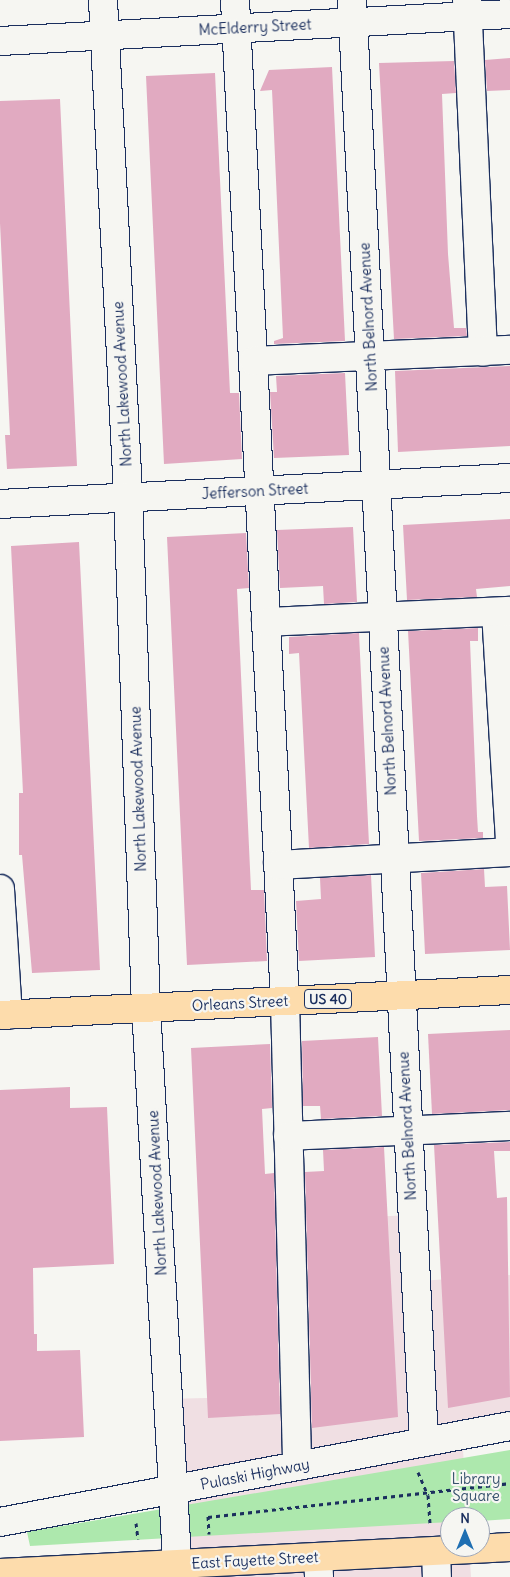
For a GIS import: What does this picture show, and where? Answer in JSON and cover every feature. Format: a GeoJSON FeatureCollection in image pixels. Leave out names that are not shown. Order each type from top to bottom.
{"type":"FeatureCollection","features":[{"type":"Feature","properties":{"kind":"main road","name":"Orleans Street"},"geometry":{"type":"LineString","coordinates":[[4,1015],[400,997],[510,990]]}},
{"type":"Feature","properties":{"kind":"main road","name":"East Fayette Street"},"geometry":{"type":"LineString","coordinates":[[0,1573],[177,1571],[436,1564],[510,1547]]}},
{"type":"Feature","properties":{"kind":"street","name":"North Lakewood Avenue"},"geometry":{"type":"LineString","coordinates":[[103,0],[128,497],[146,1008],[177,1571]]}},
{"type":"Feature","properties":{"kind":"street"},"geometry":{"type":"LineString","coordinates":[[235,0],[285,1001],[297,1466]]}},
{"type":"Feature","properties":{"kind":"street","name":"McElderry Street"},"geometry":{"type":"LineString","coordinates":[[0,41],[237,27],[352,11],[467,8],[510,14]]}},
{"type":"Feature","properties":{"kind":"street"},"geometry":{"type":"LineString","coordinates":[[467,8],[483,352]]}},
{"type":"Feature","properties":{"kind":"street","name":"North Belnord Avenue"},"geometry":{"type":"LineString","coordinates":[[352,11],[371,358],[375,485],[407,1132],[419,1453]]}},
{"type":"Feature","properties":{"kind":"street"},"geometry":{"type":"LineString","coordinates":[[254,361],[371,358],[510,350]]}},
{"type":"Feature","properties":{"kind":"street","name":"Jefferson Street"},"geometry":{"type":"LineString","coordinates":[[0,504],[510,478]]}},
{"type":"Feature","properties":{"kind":"street"},"geometry":{"type":"LineString","coordinates":[[266,622],[503,612],[510,838]]}},
{"type":"Feature","properties":{"kind":"street"},"geometry":{"type":"LineString","coordinates":[[278,865],[393,861],[510,852]]}},
{"type":"Feature","properties":{"kind":"street"},"geometry":{"type":"LineString","coordinates":[[0,888],[4,1015]]}},
{"type":"Feature","properties":{"kind":"street"},"geometry":{"type":"LineString","coordinates":[[288,1136],[510,1126]]}},
{"type":"Feature","properties":{"kind":"street","name":"Pulaski Highway"},"geometry":{"type":"LineString","coordinates":[[0,1522],[297,1466],[419,1453],[510,1426]]}},
{"type":"Feature","properties":{"kind":"path"},"geometry":{"type":"LineString","coordinates":[[419,1453],[428,1495],[436,1564]]}},
{"type":"Feature","properties":{"kind":"path"},"geometry":{"type":"LineString","coordinates":[[208,1517],[428,1495],[510,1483]]}},
{"type":"Feature","properties":{"kind":"path"},"geometry":{"type":"LineString","coordinates":[[207,1509],[210,1532]]}},
{"type":"Feature","properties":{"kind":"path"},"geometry":{"type":"LineString","coordinates":[[136,1515],[138,1540]]}},
{"type":"Feature","properties":{"kind":"shaded area"},"geometry":{"type":"Polygon","coordinates":[[[413,1215],[419,1281],[510,1275],[510,1424],[462,1433],[466,1507],[440,1507],[440,1557],[470,1557],[471,1577],[0,1577],[173,1562],[165,1399],[323,1395],[324,1219],[413,1215]]]}},
{"type":"Feature","properties":{"kind":"green space","name":"Library Square"},"geometry":{"type":"Polygon","coordinates":[[[510,1450],[510,1519],[490,1520],[490,1507],[440,1507],[440,1523],[30,1546],[27,1532],[510,1450]]]}},
{"type":"Feature","properties":{"kind":"building"},"geometry":{"type":"Polygon","coordinates":[[[510,58],[510,90],[487,91],[485,60],[510,58]]]}},
{"type":"Feature","properties":{"kind":"building"},"geometry":{"type":"Polygon","coordinates":[[[454,61],[456,93],[442,94],[448,254],[454,328],[466,328],[467,336],[394,339],[379,63],[454,61]]]}},
{"type":"Feature","properties":{"kind":"building"},"geometry":{"type":"Polygon","coordinates":[[[332,67],[345,341],[274,344],[274,341],[283,338],[272,90],[260,91],[269,70],[332,67]]]}},
{"type":"Feature","properties":{"kind":"building"},"geometry":{"type":"Polygon","coordinates":[[[215,73],[230,393],[239,393],[242,459],[164,464],[146,76],[215,73]]]}},
{"type":"Feature","properties":{"kind":"building"},"geometry":{"type":"Polygon","coordinates":[[[60,99],[77,466],[7,469],[5,435],[10,435],[0,223],[0,101],[60,99]]]}},
{"type":"Feature","properties":{"kind":"building"},"geometry":{"type":"Polygon","coordinates":[[[510,366],[510,446],[398,452],[395,371],[510,366]]]}},
{"type":"Feature","properties":{"kind":"building"},"geometry":{"type":"Polygon","coordinates":[[[345,373],[349,455],[274,458],[270,392],[277,392],[276,376],[345,373]]]}},
{"type":"Feature","properties":{"kind":"building"},"geometry":{"type":"Polygon","coordinates":[[[510,519],[510,586],[476,589],[477,597],[407,600],[403,525],[510,519]]]}},
{"type":"Feature","properties":{"kind":"building"},"geometry":{"type":"Polygon","coordinates":[[[353,527],[357,602],[324,604],[323,586],[280,588],[277,530],[353,527]]]}},
{"type":"Feature","properties":{"kind":"building"},"geometry":{"type":"Polygon","coordinates":[[[246,533],[249,588],[237,589],[251,890],[264,890],[267,961],[187,965],[167,537],[246,533]]]}},
{"type":"Feature","properties":{"kind":"building"},"geometry":{"type":"Polygon","coordinates":[[[79,542],[100,970],[32,973],[22,855],[19,855],[19,793],[23,793],[11,546],[79,542]]]}},
{"type":"Feature","properties":{"kind":"building"},"geometry":{"type":"Polygon","coordinates":[[[478,628],[478,641],[470,641],[478,832],[483,832],[483,838],[419,841],[408,631],[478,628]]]}},
{"type":"Feature","properties":{"kind":"building"},"geometry":{"type":"Polygon","coordinates":[[[359,633],[369,844],[309,848],[299,653],[289,654],[289,637],[359,633]]]}},
{"type":"Feature","properties":{"kind":"building"},"geometry":{"type":"Polygon","coordinates":[[[484,869],[485,887],[507,886],[510,950],[425,954],[421,873],[484,869]]]}},
{"type":"Feature","properties":{"kind":"building"},"geometry":{"type":"Polygon","coordinates":[[[371,875],[375,957],[299,961],[296,901],[321,899],[320,878],[371,875]]]}},
{"type":"Feature","properties":{"kind":"building"},"geometry":{"type":"Polygon","coordinates":[[[510,1030],[510,1110],[432,1114],[428,1034],[510,1030]]]}},
{"type":"Feature","properties":{"kind":"building"},"geometry":{"type":"Polygon","coordinates":[[[378,1037],[382,1116],[321,1119],[320,1106],[303,1106],[302,1041],[378,1037]]]}},
{"type":"Feature","properties":{"kind":"building"},"geometry":{"type":"Polygon","coordinates":[[[270,1044],[272,1108],[262,1109],[265,1174],[274,1173],[280,1414],[208,1418],[191,1048],[270,1044]]]}},
{"type":"Feature","properties":{"kind":"building"},"geometry":{"type":"Polygon","coordinates":[[[70,1087],[70,1108],[107,1107],[114,1264],[33,1268],[34,1334],[37,1334],[37,1351],[80,1350],[84,1437],[0,1441],[0,1090],[70,1087]]]}},
{"type":"Feature","properties":{"kind":"building"},"geometry":{"type":"Polygon","coordinates":[[[510,1142],[510,1151],[494,1151],[497,1198],[507,1197],[510,1397],[448,1408],[434,1145],[510,1142]]]}},
{"type":"Feature","properties":{"kind":"building"},"geometry":{"type":"Polygon","coordinates":[[[384,1147],[398,1417],[312,1428],[305,1172],[324,1171],[323,1150],[384,1147]]]}}]}
